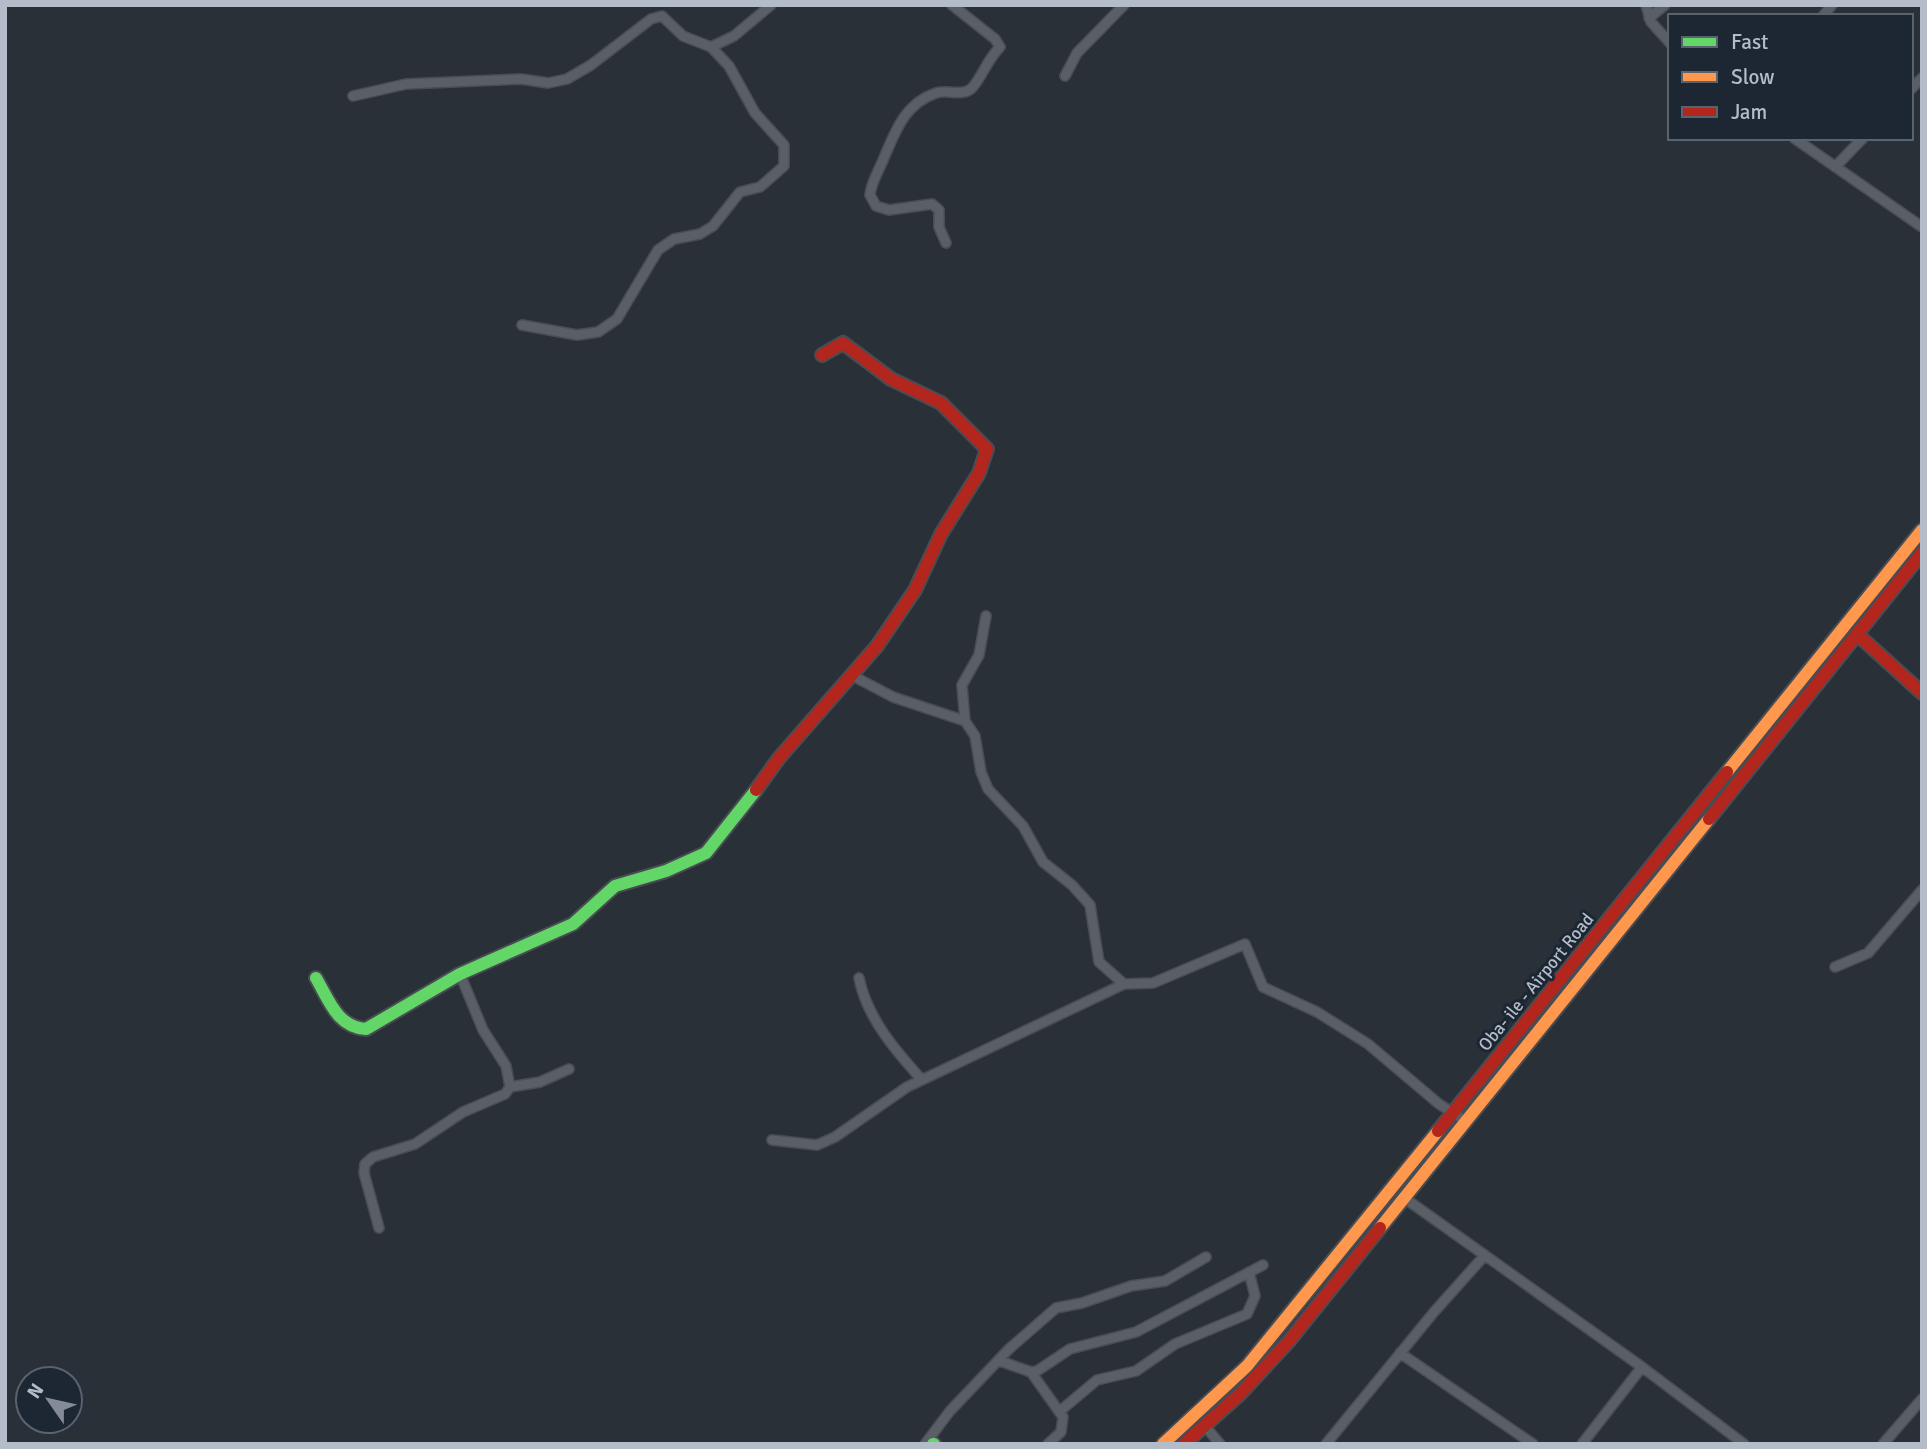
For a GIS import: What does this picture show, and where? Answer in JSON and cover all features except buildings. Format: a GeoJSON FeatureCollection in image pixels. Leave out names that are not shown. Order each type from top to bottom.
{"type":"FeatureCollection","features":[{"type":"Feature","properties":{"kind":"main road"},"geometry":{"type":"LineString","coordinates":[[316,978],[341,1023],[353,1030],[366,1028],[460,974],[573,924],[615,886],[666,871],[706,853],[729,828],[779,758],[853,676],[915,590],[942,534],[979,473],[987,449],[941,403],[891,379],[843,343],[822,355]]}},
{"type":"Feature","properties":{"kind":"main road","name":"Oba- ile - Airport Road"},"geometry":{"type":"LineString","coordinates":[[1184,1444],[1240,1394],[1289,1341],[1404,1197],[1458,1117],[1694,813],[1922,530]]}},
{"type":"Feature","properties":{"kind":"main road","name":"Oba- ile - Airport Road"},"geometry":{"type":"LineString","coordinates":[[1163,1444],[1247,1366],[1705,821],[1922,553]]}},
{"type":"Feature","properties":{"kind":"main road"},"geometry":{"type":"LineString","coordinates":[[1857,634],[1922,693]]}},
{"type":"Feature","properties":{"kind":"main road"},"geometry":{"type":"LineString","coordinates":[[1694,813],[1705,821]]}},
{"type":"Feature","properties":{"kind":"street"},"geometry":{"type":"LineString","coordinates":[[711,47],[734,36],[771,5]]}},
{"type":"Feature","properties":{"kind":"street"},"geometry":{"type":"LineString","coordinates":[[946,243],[939,227],[939,211],[932,204],[889,210],[876,206],[870,195],[886,147],[902,120],[926,97],[947,90],[962,93],[972,88],[987,60],[1000,47],[995,38],[952,5]]}},
{"type":"Feature","properties":{"kind":"street"},"geometry":{"type":"LineString","coordinates":[[1065,76],[1077,53],[1125,5]]}},
{"type":"Feature","properties":{"kind":"street"},"geometry":{"type":"LineString","coordinates":[[1646,5],[1649,18],[1668,42]]}},
{"type":"Feature","properties":{"kind":"street"},"geometry":{"type":"LineString","coordinates":[[1649,18],[1665,5]]}},
{"type":"Feature","properties":{"kind":"street"},"geometry":{"type":"LineString","coordinates":[[353,96],[406,84],[522,79],[548,83],[567,79],[591,65],[651,19],[662,16],[683,37],[711,47],[729,66],[755,113],[784,145],[784,166],[760,187],[740,192],[713,226],[700,234],[674,239],[658,250],[617,319],[598,331],[577,335],[523,325]]}},
{"type":"Feature","properties":{"kind":"street"},"geometry":{"type":"LineString","coordinates":[[1797,140],[1922,227]]}},
{"type":"Feature","properties":{"kind":"street"},"geometry":{"type":"LineString","coordinates":[[1835,167],[1861,140]]}},
{"type":"Feature","properties":{"kind":"street"},"geometry":{"type":"LineString","coordinates":[[986,616],[979,654],[962,685],[965,721],[975,736],[981,772],[988,789],[1023,826],[1043,862],[1072,885],[1090,905],[1099,962],[1124,984]]}},
{"type":"Feature","properties":{"kind":"street"},"geometry":{"type":"LineString","coordinates":[[853,676],[893,697],[965,721]]}},
{"type":"Feature","properties":{"kind":"street"},"geometry":{"type":"LineString","coordinates":[[1835,967],[1868,953],[1922,890]]}},
{"type":"Feature","properties":{"kind":"street"},"geometry":{"type":"LineString","coordinates":[[772,1140],[817,1145],[835,1138],[870,1115],[884,1101],[922,1080],[1124,984],[1153,983],[1245,944],[1264,987],[1317,1012],[1368,1044],[1458,1117]]}},
{"type":"Feature","properties":{"kind":"street"},"geometry":{"type":"LineString","coordinates":[[460,974],[483,1030],[506,1066],[510,1087]]}},
{"type":"Feature","properties":{"kind":"street"},"geometry":{"type":"LineString","coordinates":[[859,978],[867,1008],[890,1043],[922,1080]]}},
{"type":"Feature","properties":{"kind":"street"},"geometry":{"type":"LineString","coordinates":[[379,1228],[364,1173],[365,1164],[373,1157],[415,1144],[463,1112],[505,1094],[510,1087],[540,1082],[569,1069]]}},
{"type":"Feature","properties":{"kind":"street"},"geometry":{"type":"LineString","coordinates":[[1404,1197],[1642,1367],[1744,1444]]}},
{"type":"Feature","properties":{"kind":"street"},"geometry":{"type":"LineString","coordinates":[[1326,1444],[1400,1353],[1486,1255]]}},
{"type":"Feature","properties":{"kind":"street"},"geometry":{"type":"LineString","coordinates":[[925,1444],[950,1411],[1009,1349],[1056,1308],[1091,1301],[1131,1286],[1165,1281],[1206,1257]]}},
{"type":"Feature","properties":{"kind":"street"},"geometry":{"type":"LineString","coordinates":[[1031,1372],[1070,1349],[1136,1332],[1263,1265]]}},
{"type":"Feature","properties":{"kind":"street"},"geometry":{"type":"LineString","coordinates":[[1060,1411],[1097,1380],[1136,1371],[1175,1343],[1247,1314],[1255,1296],[1249,1272]]}},
{"type":"Feature","properties":{"kind":"street"},"geometry":{"type":"LineString","coordinates":[[1400,1353],[1533,1444]]}},
{"type":"Feature","properties":{"kind":"street"},"geometry":{"type":"LineString","coordinates":[[1000,1361],[1031,1372],[1060,1411],[1061,1432],[1048,1444]]}},
{"type":"Feature","properties":{"kind":"street"},"geometry":{"type":"LineString","coordinates":[[1582,1444],[1642,1367]]}},
{"type":"Feature","properties":{"kind":"street"},"geometry":{"type":"LineString","coordinates":[[1884,1444],[1922,1399]]}},
{"type":"Feature","properties":{"kind":"street"},"geometry":{"type":"LineString","coordinates":[[1205,1426],[1220,1444]]}},
{"type":"Feature","properties":{"kind":"traffic: fast"},"geometry":{"type":"LineString","coordinates":[[316,978],[341,1018],[356,1027],[366,1029],[460,974],[573,924],[615,886],[666,871],[706,853],[756,790]]}},
{"type":"Feature","properties":{"kind":"traffic: slow"},"geometry":{"type":"LineString","coordinates":[[1727,772],[1922,530]]}},
{"type":"Feature","properties":{"kind":"traffic: slow"},"geometry":{"type":"LineString","coordinates":[[1380,1228],[1709,819]]}},
{"type":"Feature","properties":{"kind":"traffic: slow"},"geometry":{"type":"LineString","coordinates":[[1163,1444],[1247,1366],[1438,1131]]}},
{"type":"Feature","properties":{"kind":"traffic: jam"},"geometry":{"type":"LineString","coordinates":[[756,790],[779,758],[877,646],[915,590],[941,534],[979,473],[987,449],[941,403],[891,379],[843,343],[822,355]]}},
{"type":"Feature","properties":{"kind":"traffic: jam"},"geometry":{"type":"LineString","coordinates":[[1709,819],[1922,553]]}},
{"type":"Feature","properties":{"kind":"traffic: jam"},"geometry":{"type":"LineString","coordinates":[[1857,634],[1922,693]]}},
{"type":"Feature","properties":{"kind":"traffic: jam"},"geometry":{"type":"LineString","coordinates":[[1438,1131],[1727,772]]}},
{"type":"Feature","properties":{"kind":"traffic: jam"},"geometry":{"type":"LineString","coordinates":[[1184,1444],[1240,1394],[1289,1341],[1380,1228]]}}]}
